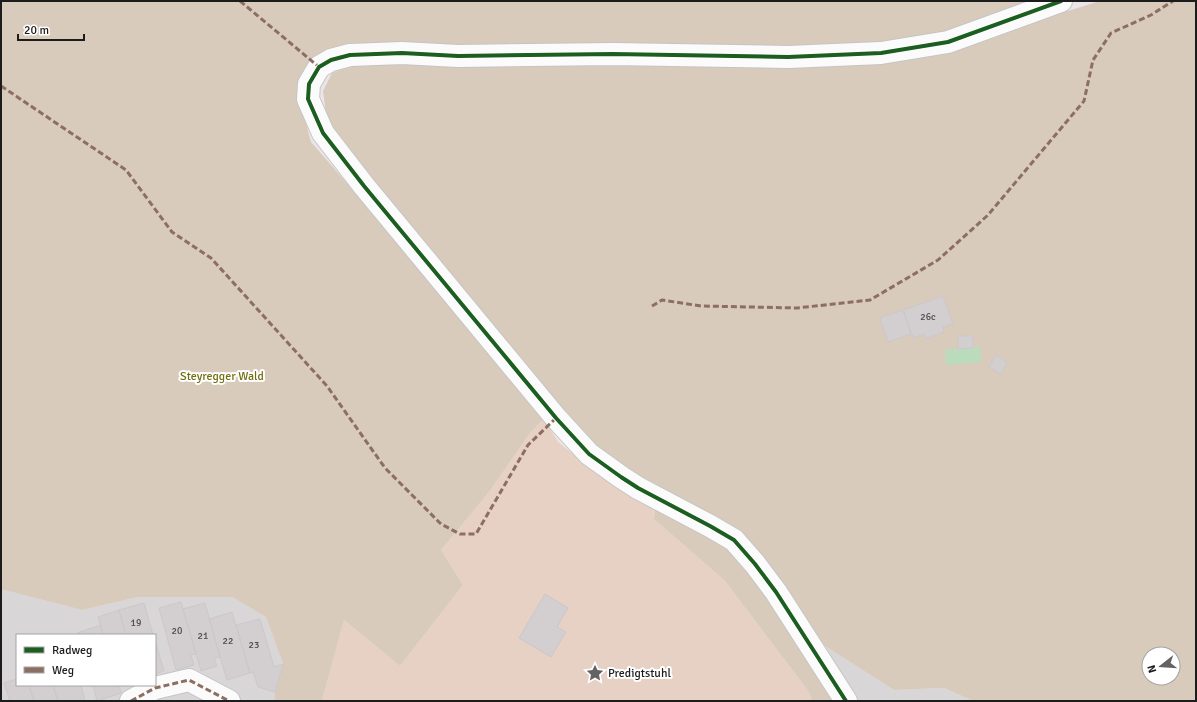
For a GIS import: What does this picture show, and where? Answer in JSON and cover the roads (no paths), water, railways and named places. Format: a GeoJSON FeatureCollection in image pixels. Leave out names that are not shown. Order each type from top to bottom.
{"type":"FeatureCollection","features":[{"type":"Feature","properties":{"kind":"street"},"geometry":{"type":"LineString","coordinates":[[846,701],[776,592],[755,564],[734,540],[638,488],[621,477],[589,454],[556,418],[322,133],[308,99],[309,84],[319,67],[331,60],[350,55],[402,53],[458,56],[613,54],[788,57],[881,52],[948,42],[1060,1]]}},
{"type":"Feature","properties":{"kind":"street"},"geometry":{"type":"LineString","coordinates":[[131,701],[154,688],[189,680],[229,701]]}},
{"type":"Feature","properties":{"kind":"place","name":"Predigtstuhl"},"geometry":{"type":"Point","coordinates":[595,673]}},
{"type":"Feature","properties":{"kind":"park label","name":"Steyregger Wald"},"geometry":{"type":"Point","coordinates":[222,376]}}]}
